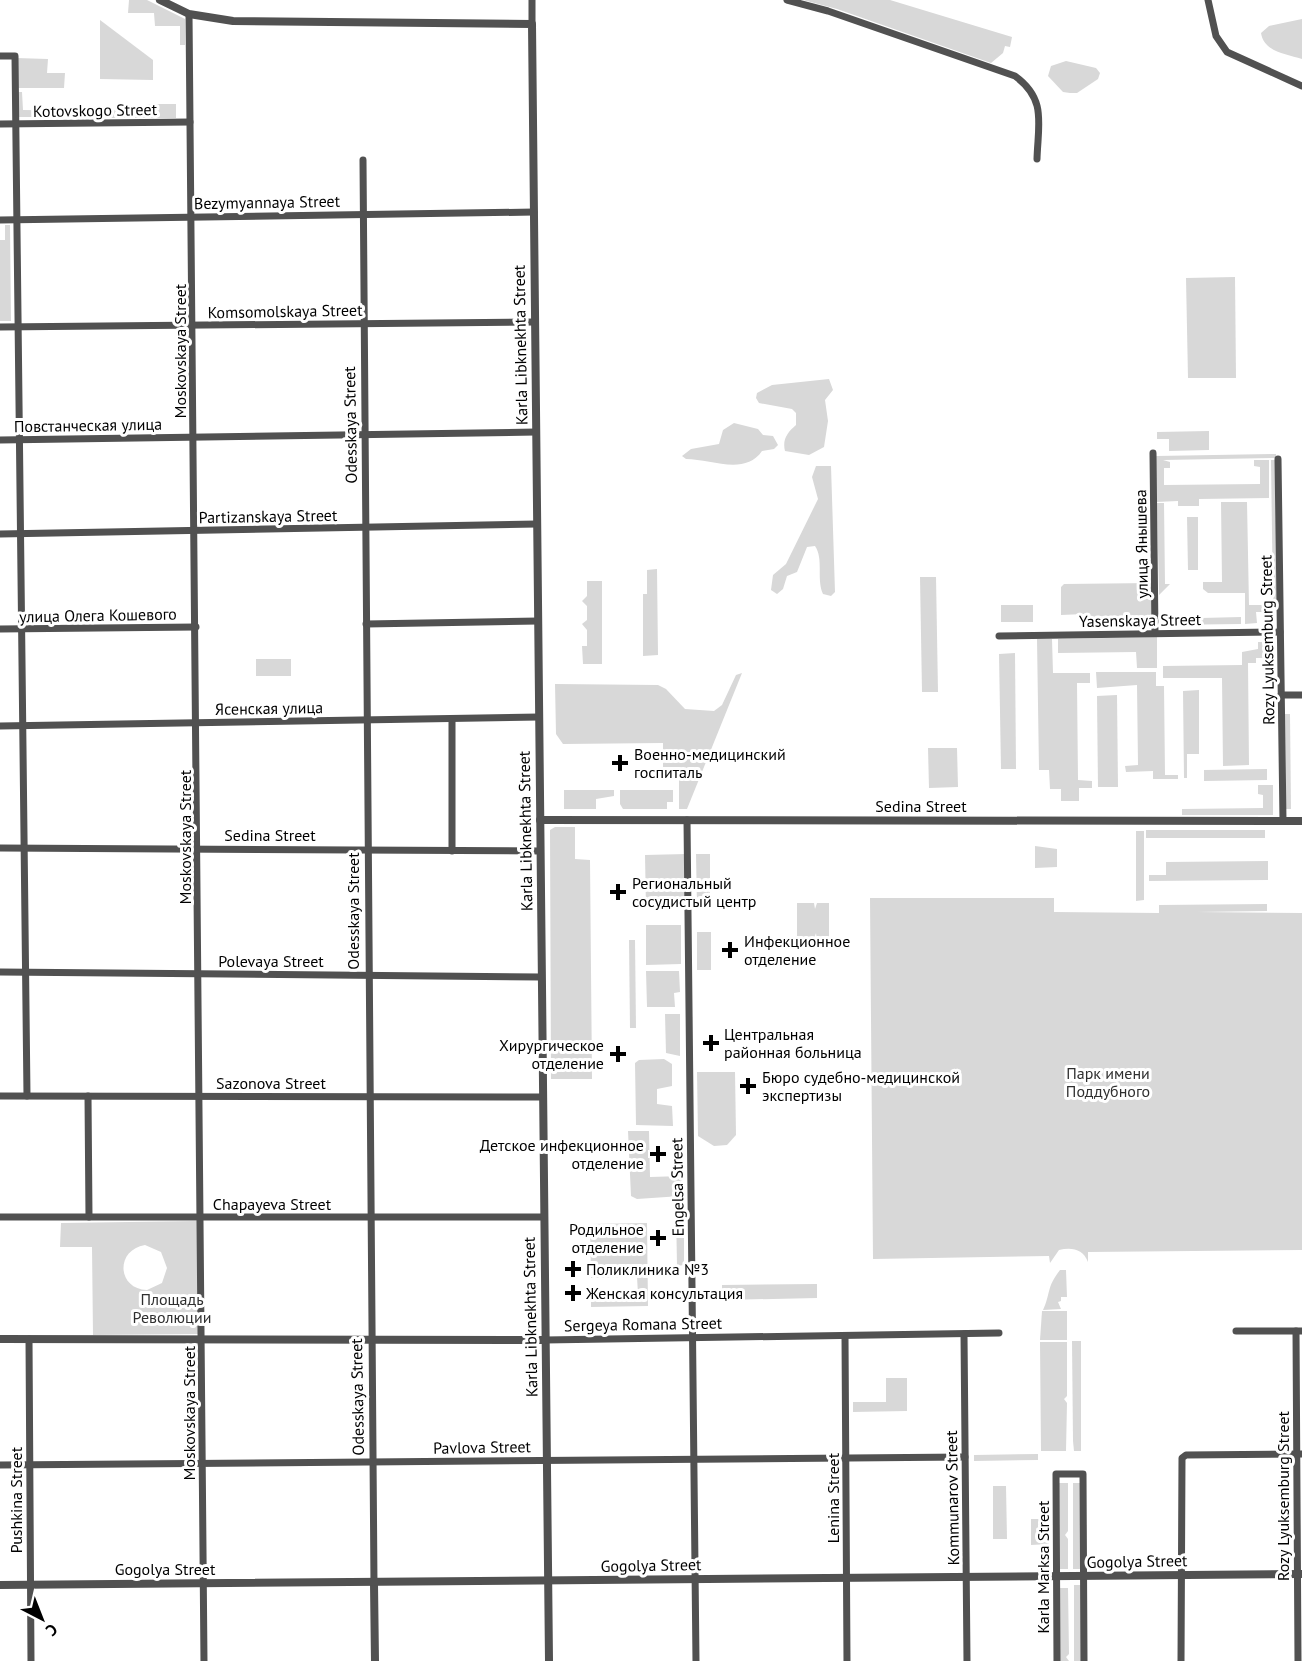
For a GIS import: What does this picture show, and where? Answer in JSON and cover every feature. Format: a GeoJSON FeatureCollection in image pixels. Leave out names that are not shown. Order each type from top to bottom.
{"type":"FeatureCollection","features":[{"type":"Feature","properties":{"kind":"street"},"geometry":{"type":"LineString","coordinates":[[160,0],[189,14],[245,22],[532,24]]}},
{"type":"Feature","properties":{"kind":"street","name":"Karla Libknekhta Street"},"geometry":{"type":"LineString","coordinates":[[532,0],[549,1661]]}},
{"type":"Feature","properties":{"kind":"street"},"geometry":{"type":"LineString","coordinates":[[787,0],[828,10],[1015,76],[1031,90],[1038,103],[1037,159]]}},
{"type":"Feature","properties":{"kind":"street"},"geometry":{"type":"LineString","coordinates":[[1208,0],[1216,36],[1227,52],[1302,86]]}},
{"type":"Feature","properties":{"kind":"street","name":"Moskovskaya Street"},"geometry":{"type":"LineString","coordinates":[[189,14],[204,1661]]}},
{"type":"Feature","properties":{"kind":"street"},"geometry":{"type":"LineString","coordinates":[[0,56],[15,56],[27,1096]]}},
{"type":"Feature","properties":{"kind":"street","name":"Kotovskogo Street"},"geometry":{"type":"LineString","coordinates":[[0,124],[190,122]]}},
{"type":"Feature","properties":{"kind":"street","name":"Odesskaya Street"},"geometry":{"type":"LineString","coordinates":[[363,160],[375,1661]]}},
{"type":"Feature","properties":{"kind":"street","name":"Bezymyannaya Street"},"geometry":{"type":"LineString","coordinates":[[0,220],[534,212]]}},
{"type":"Feature","properties":{"kind":"street","name":"Komsomolskaya Street"},"geometry":{"type":"LineString","coordinates":[[0,327],[535,322]]}},
{"type":"Feature","properties":{"kind":"street","name":"Повстанческая улица"},"geometry":{"type":"LineString","coordinates":[[0,440],[536,432]]}},
{"type":"Feature","properties":{"kind":"street","name":"улица Янышева"},"geometry":{"type":"LineString","coordinates":[[1153,453],[1155,633]]}},
{"type":"Feature","properties":{"kind":"street","name":"Rozy Lyuksemburg Street"},"geometry":{"type":"LineString","coordinates":[[1278,459],[1282,821]]}},
{"type":"Feature","properties":{"kind":"street","name":"Partizanskaya Street"},"geometry":{"type":"LineString","coordinates":[[0,534],[537,524]]}},
{"type":"Feature","properties":{"kind":"street"},"geometry":{"type":"LineString","coordinates":[[366,624],[538,621]]}},
{"type":"Feature","properties":{"kind":"street","name":"улица Олега Кошевого"},"geometry":{"type":"LineString","coordinates":[[0,629],[196,627]]}},
{"type":"Feature","properties":{"kind":"street","name":"Yasenskaya Street"},"geometry":{"type":"LineString","coordinates":[[999,636],[1280,632]]}},
{"type":"Feature","properties":{"kind":"street"},"geometry":{"type":"LineString","coordinates":[[1281,695],[1302,695]]}},
{"type":"Feature","properties":{"kind":"street","name":"Ясенская улица"},"geometry":{"type":"LineString","coordinates":[[0,726],[539,717]]}},
{"type":"Feature","properties":{"kind":"street"},"geometry":{"type":"LineString","coordinates":[[452,718],[452,851]]}},
{"type":"Feature","properties":{"kind":"street","name":"Sedina Street"},"geometry":{"type":"LineString","coordinates":[[540,820],[1302,821]]}},
{"type":"Feature","properties":{"kind":"street","name":"Engelsa Street"},"geometry":{"type":"LineString","coordinates":[[687,820],[696,1661]]}},
{"type":"Feature","properties":{"kind":"street","name":"Sedina Street"},"geometry":{"type":"LineString","coordinates":[[0,848],[540,851]]}},
{"type":"Feature","properties":{"kind":"street","name":"Polevaya Street"},"geometry":{"type":"LineString","coordinates":[[0,972],[542,977]]}},
{"type":"Feature","properties":{"kind":"street","name":"Sazonova Street"},"geometry":{"type":"LineString","coordinates":[[0,1096],[543,1097]]}},
{"type":"Feature","properties":{"kind":"street"},"geometry":{"type":"LineString","coordinates":[[88,1096],[89,1217]]}},
{"type":"Feature","properties":{"kind":"street","name":"Chapayeva Street"},"geometry":{"type":"LineString","coordinates":[[0,1217],[544,1217]]}},
{"type":"Feature","properties":{"kind":"street"},"geometry":{"type":"LineString","coordinates":[[1236,1331],[1299,1331]]}},
{"type":"Feature","properties":{"kind":"street","name":"Rozy Lyuksemburg Street"},"geometry":{"type":"LineString","coordinates":[[1298,1661],[1299,1331]]}},
{"type":"Feature","properties":{"kind":"street","name":"Sergeya Romana Street"},"geometry":{"type":"LineString","coordinates":[[0,1339],[545,1340],[999,1333]]}},
{"type":"Feature","properties":{"kind":"street","name":"Kommunarov Street"},"geometry":{"type":"LineString","coordinates":[[964,1334],[967,1661]]}},
{"type":"Feature","properties":{"kind":"street","name":"Lenina Street"},"geometry":{"type":"LineString","coordinates":[[845,1336],[847,1661]]}},
{"type":"Feature","properties":{"kind":"street","name":"Pushkina Street"},"geometry":{"type":"LineString","coordinates":[[29,1339],[31,1661]]}},
{"type":"Feature","properties":{"kind":"street"},"geometry":{"type":"LineString","coordinates":[[1181,1661],[1182,1458],[1186,1455],[1299,1454]]}},
{"type":"Feature","properties":{"kind":"street","name":"Pavlova Street"},"geometry":{"type":"LineString","coordinates":[[0,1465],[965,1457]]}},
{"type":"Feature","properties":{"kind":"street","name":"Karla Marksa Street"},"geometry":{"type":"LineString","coordinates":[[1057,1661],[1056,1474],[1083,1474],[1084,1576]]}},
{"type":"Feature","properties":{"kind":"street","name":"Gogolya Street"},"geometry":{"type":"LineString","coordinates":[[0,1585],[374,1584],[1300,1574]]}},
{"type":"Feature","properties":{"kind":"street"},"geometry":{"type":"LineString","coordinates":[[1084,1576],[1084,1661]]}},
{"type":"Feature","properties":{"kind":"green space"},"geometry":{"type":"Polygon","coordinates":[[[129,0],[147,0],[185,19],[185,45],[180,45],[180,26],[155,26],[154,13],[128,13],[129,0]]]}},
{"type":"Feature","properties":{"kind":"green space"},"geometry":{"type":"Polygon","coordinates":[[[803,0],[890,0],[1012,37],[1010,47],[1005,46],[1003,53],[991,63],[837,9],[803,0]]]}},
{"type":"Feature","properties":{"kind":"green space"},"geometry":{"type":"Polygon","coordinates":[[[1302,19],[1302,59],[1271,48],[1263,39],[1261,33],[1269,26],[1302,19]]]}},
{"type":"Feature","properties":{"kind":"green space"},"geometry":{"type":"Polygon","coordinates":[[[100,20],[153,60],[153,80],[100,79],[100,20]]]}},
{"type":"Feature","properties":{"kind":"green space"},"geometry":{"type":"Polygon","coordinates":[[[16,58],[48,59],[47,73],[65,73],[64,88],[16,88],[16,58]]]}},
{"type":"Feature","properties":{"kind":"green space"},"geometry":{"type":"Polygon","coordinates":[[[1066,61],[1096,68],[1100,73],[1098,79],[1077,93],[1063,92],[1048,76],[1051,66],[1066,61]]]}},
{"type":"Feature","properties":{"kind":"green space"},"geometry":{"type":"Polygon","coordinates":[[[17,92],[22,92],[23,110],[94,111],[94,117],[16,117],[17,92]]]}},
{"type":"Feature","properties":{"kind":"green space"},"geometry":{"type":"Polygon","coordinates":[[[147,104],[176,104],[176,118],[99,118],[99,110],[146,111],[147,104]]]}},
{"type":"Feature","properties":{"kind":"green space"},"geometry":{"type":"Polygon","coordinates":[[[5,225],[10,225],[11,321],[0,321],[0,240],[5,240],[5,225]]]}},
{"type":"Feature","properties":{"kind":"green space"},"geometry":{"type":"Polygon","coordinates":[[[1235,277],[1236,378],[1188,378],[1186,278],[1235,277]]]}},
{"type":"Feature","properties":{"kind":"green space"},"geometry":{"type":"Polygon","coordinates":[[[829,379],[833,390],[825,400],[828,421],[824,447],[809,455],[785,451],[786,436],[796,425],[796,413],[792,409],[759,403],[756,398],[757,393],[772,385],[829,379]]]}},
{"type":"Feature","properties":{"kind":"green space"},"geometry":{"type":"Polygon","coordinates":[[[734,423],[758,429],[763,435],[773,436],[778,445],[774,449],[762,451],[755,459],[737,465],[686,459],[682,456],[691,449],[719,444],[723,430],[734,423]]]}},
{"type":"Feature","properties":{"kind":"green space"},"geometry":{"type":"Polygon","coordinates":[[[1209,431],[1209,450],[1169,451],[1169,439],[1157,439],[1157,432],[1209,431]]]}},
{"type":"Feature","properties":{"kind":"green space"},"geometry":{"type":"Polygon","coordinates":[[[1276,454],[1276,458],[1163,460],[1170,462],[1170,468],[1164,468],[1164,485],[1260,484],[1260,467],[1254,466],[1254,460],[1269,460],[1269,498],[1199,499],[1199,506],[1178,506],[1178,501],[1156,502],[1156,456],[1276,454]]]}},
{"type":"Feature","properties":{"kind":"green space"},"geometry":{"type":"Polygon","coordinates":[[[1271,460],[1275,460],[1277,604],[1273,604],[1271,460]]]}},
{"type":"Feature","properties":{"kind":"green space"},"geometry":{"type":"Polygon","coordinates":[[[816,466],[831,466],[835,592],[831,596],[823,594],[818,551],[815,546],[807,547],[797,572],[787,576],[783,589],[777,594],[771,590],[773,575],[786,564],[818,499],[812,477],[816,466]]]}},
{"type":"Feature","properties":{"kind":"green space"},"geometry":{"type":"Polygon","coordinates":[[[1221,502],[1247,502],[1249,605],[1263,605],[1263,612],[1256,612],[1257,623],[1245,624],[1245,593],[1208,593],[1203,589],[1203,582],[1222,582],[1221,502]]]}},
{"type":"Feature","properties":{"kind":"green space"},"geometry":{"type":"Polygon","coordinates":[[[1157,503],[1164,503],[1165,584],[1170,584],[1159,595],[1157,503]]]}},
{"type":"Feature","properties":{"kind":"green space"},"geometry":{"type":"Polygon","coordinates":[[[1187,517],[1198,517],[1198,570],[1188,570],[1187,517]]]}},
{"type":"Feature","properties":{"kind":"green space"},"geometry":{"type":"Polygon","coordinates":[[[657,569],[658,655],[643,656],[643,594],[647,594],[647,570],[657,569]]]}},
{"type":"Feature","properties":{"kind":"green space"},"geometry":{"type":"Polygon","coordinates":[[[920,577],[936,577],[938,692],[922,692],[920,577]]]}},
{"type":"Feature","properties":{"kind":"green space"},"geometry":{"type":"Polygon","coordinates":[[[587,581],[602,581],[602,664],[583,664],[582,646],[587,646],[587,630],[582,624],[587,620],[587,606],[582,601],[587,596],[587,581]]]}},
{"type":"Feature","properties":{"kind":"green space"},"geometry":{"type":"Polygon","coordinates":[[[1152,583],[1153,625],[1084,626],[1084,614],[1061,615],[1061,587],[1064,584],[1152,583]]]}},
{"type":"Feature","properties":{"kind":"green space"},"geometry":{"type":"Polygon","coordinates":[[[1001,605],[1033,605],[1033,622],[1001,622],[1001,605]]]}},
{"type":"Feature","properties":{"kind":"green space"},"geometry":{"type":"Polygon","coordinates":[[[1241,617],[1241,624],[1161,625],[1161,619],[1241,617]]]}},
{"type":"Feature","properties":{"kind":"green space"},"geometry":{"type":"Polygon","coordinates":[[[1157,637],[1157,668],[1137,668],[1136,652],[1058,653],[1058,639],[1157,637]]]}},
{"type":"Feature","properties":{"kind":"green space"},"geometry":{"type":"Polygon","coordinates":[[[1037,639],[1052,639],[1053,673],[1090,673],[1090,683],[1077,683],[1078,780],[1092,781],[1092,788],[1079,788],[1079,801],[1061,801],[1061,789],[1050,789],[1049,770],[1039,770],[1037,639]]]}},
{"type":"Feature","properties":{"kind":"green space"},"geometry":{"type":"Polygon","coordinates":[[[1258,642],[1270,642],[1270,658],[1256,658],[1256,663],[1248,663],[1249,765],[1223,766],[1222,678],[1163,678],[1163,666],[1242,665],[1242,652],[1258,649],[1258,642]]]}},
{"type":"Feature","properties":{"kind":"green space"},"geometry":{"type":"Polygon","coordinates":[[[1015,653],[1016,769],[1001,769],[999,654],[1015,653]]]}},
{"type":"Feature","properties":{"kind":"green space"},"geometry":{"type":"Polygon","coordinates":[[[256,659],[291,659],[291,676],[256,676],[256,659]]]}},
{"type":"Feature","properties":{"kind":"green space"},"geometry":{"type":"Polygon","coordinates":[[[1096,672],[1156,672],[1156,686],[1164,686],[1165,775],[1178,775],[1178,779],[1153,779],[1153,771],[1126,772],[1125,766],[1138,765],[1137,685],[1097,688],[1096,672]]]}},
{"type":"Feature","properties":{"kind":"green space"},"geometry":{"type":"Polygon","coordinates":[[[742,673],[687,809],[679,809],[679,767],[663,767],[663,743],[563,744],[556,734],[555,684],[658,685],[666,689],[685,709],[714,711],[722,705],[736,675],[742,673]]]}},
{"type":"Feature","properties":{"kind":"green space"},"geometry":{"type":"Polygon","coordinates":[[[1199,690],[1199,754],[1187,754],[1187,778],[1184,778],[1183,691],[1199,690]]]}},
{"type":"Feature","properties":{"kind":"green space"},"geometry":{"type":"Polygon","coordinates":[[[1117,695],[1118,787],[1098,787],[1097,696],[1117,695]]]}},
{"type":"Feature","properties":{"kind":"green space"},"geometry":{"type":"Polygon","coordinates":[[[1285,714],[1290,714],[1291,809],[1286,809],[1285,714]]]}},
{"type":"Feature","properties":{"kind":"green space"},"geometry":{"type":"Polygon","coordinates":[[[928,748],[957,748],[958,787],[929,788],[928,748]]]}},
{"type":"Feature","properties":{"kind":"green space"},"geometry":{"type":"Polygon","coordinates":[[[1267,769],[1267,780],[1204,781],[1204,770],[1267,769]]]}},
{"type":"Feature","properties":{"kind":"green space"},"geometry":{"type":"Polygon","coordinates":[[[1258,785],[1273,785],[1273,815],[1182,815],[1182,809],[1263,808],[1263,795],[1258,794],[1258,785]]]}},
{"type":"Feature","properties":{"kind":"green space"},"geometry":{"type":"Polygon","coordinates":[[[564,790],[614,790],[614,796],[596,799],[596,809],[564,809],[564,790]]]}},
{"type":"Feature","properties":{"kind":"green space"},"geometry":{"type":"Polygon","coordinates":[[[620,790],[673,790],[673,802],[667,802],[667,809],[623,809],[620,804],[620,790]]]}},
{"type":"Feature","properties":{"kind":"green space"},"geometry":{"type":"Polygon","coordinates":[[[555,827],[575,827],[575,859],[590,860],[592,1079],[551,1079],[550,830],[555,827]]]}},
{"type":"Feature","properties":{"kind":"green space"},"geometry":{"type":"Polygon","coordinates":[[[1146,830],[1265,830],[1265,838],[1146,838],[1146,830]]]}},
{"type":"Feature","properties":{"kind":"green space"},"geometry":{"type":"Polygon","coordinates":[[[1136,831],[1144,831],[1144,900],[1136,901],[1136,831]]]}},
{"type":"Feature","properties":{"kind":"green space"},"geometry":{"type":"Polygon","coordinates":[[[1035,846],[1057,849],[1057,867],[1035,868],[1035,846]]]}},
{"type":"Feature","properties":{"kind":"green space"},"geometry":{"type":"Polygon","coordinates":[[[686,854],[686,907],[646,908],[645,855],[686,854]]]}},
{"type":"Feature","properties":{"kind":"green space"},"geometry":{"type":"Polygon","coordinates":[[[696,854],[710,854],[710,906],[697,907],[696,854]]]}},
{"type":"Feature","properties":{"kind":"green space"},"geometry":{"type":"Polygon","coordinates":[[[1268,861],[1268,880],[1149,881],[1149,875],[1166,875],[1166,862],[1268,861]]]}},
{"type":"Feature","properties":{"kind":"green space","name":"Парк имени Поддубного"},"geometry":{"type":"Polygon","coordinates":[[[870,898],[1054,898],[1054,912],[1159,913],[1159,905],[1267,904],[1267,911],[1196,912],[1302,913],[1302,1250],[1088,1252],[1088,1262],[1080,1252],[1068,1249],[1059,1250],[1050,1263],[1049,1256],[873,1259],[870,898]]]}},
{"type":"Feature","properties":{"kind":"green space"},"geometry":{"type":"Polygon","coordinates":[[[797,903],[814,903],[815,909],[817,903],[829,903],[829,939],[817,940],[816,933],[814,939],[797,939],[797,903]]]}},
{"type":"Feature","properties":{"kind":"green space"},"geometry":{"type":"Polygon","coordinates":[[[646,925],[681,925],[681,964],[646,965],[646,925]]]}},
{"type":"Feature","properties":{"kind":"green space"},"geometry":{"type":"Polygon","coordinates":[[[697,932],[711,932],[711,970],[697,970],[697,932]]]}},
{"type":"Feature","properties":{"kind":"green space"},"geometry":{"type":"Polygon","coordinates":[[[629,940],[635,940],[636,1028],[630,1028],[629,940]]]}},
{"type":"Feature","properties":{"kind":"green space"},"geometry":{"type":"Polygon","coordinates":[[[646,971],[679,971],[680,992],[674,993],[675,1007],[647,1007],[646,971]]]}},
{"type":"Feature","properties":{"kind":"green space"},"geometry":{"type":"Polygon","coordinates":[[[665,1014],[680,1014],[680,1056],[666,1053],[665,1014]]]}},
{"type":"Feature","properties":{"kind":"green space"},"geometry":{"type":"Polygon","coordinates":[[[664,1059],[672,1064],[672,1086],[657,1089],[657,1104],[672,1106],[673,1126],[636,1125],[635,1063],[639,1060],[664,1059]]]}},
{"type":"Feature","properties":{"kind":"green space"},"geometry":{"type":"Polygon","coordinates":[[[697,1072],[735,1072],[736,1135],[727,1145],[714,1146],[698,1136],[697,1072]]]}},
{"type":"Feature","properties":{"kind":"green space"},"geometry":{"type":"Polygon","coordinates":[[[628,1131],[649,1131],[650,1177],[682,1176],[681,1196],[637,1199],[631,1196],[628,1131]]]}},
{"type":"Feature","properties":{"kind":"green space"},"geometry":{"type":"Polygon","coordinates":[[[676,1210],[684,1216],[684,1265],[677,1266],[676,1210]]]}},
{"type":"Feature","properties":{"kind":"green space","name":"Площадь Революции"},"geometry":{"type":"Polygon","coordinates":[[[198,1221],[199,1334],[93,1335],[92,1247],[60,1247],[61,1223],[198,1221]],[[145,1245],[135,1248],[128,1254],[124,1269],[125,1277],[130,1283],[137,1288],[147,1290],[162,1283],[167,1268],[161,1252],[145,1245]]]}},
{"type":"Feature","properties":{"kind":"green space"},"geometry":{"type":"Polygon","coordinates":[[[647,1223],[648,1306],[591,1307],[591,1295],[638,1294],[637,1277],[591,1278],[590,1224],[647,1223]]]}},
{"type":"Feature","properties":{"kind":"green space"},"geometry":{"type":"Polygon","coordinates":[[[1060,1270],[1066,1270],[1067,1297],[1061,1297],[1061,1301],[1058,1302],[1061,1309],[1043,1310],[1051,1286],[1060,1270]]]}},
{"type":"Feature","properties":{"kind":"green space"},"geometry":{"type":"Polygon","coordinates":[[[817,1284],[817,1298],[722,1300],[722,1285],[817,1284]]]}},
{"type":"Feature","properties":{"kind":"green space"},"geometry":{"type":"Polygon","coordinates":[[[1042,1311],[1067,1311],[1067,1340],[1040,1340],[1042,1311]]]}},
{"type":"Feature","properties":{"kind":"green space"},"geometry":{"type":"Polygon","coordinates":[[[1072,1341],[1081,1341],[1081,1451],[1074,1451],[1073,1441],[1072,1341]]]}},
{"type":"Feature","properties":{"kind":"green space"},"geometry":{"type":"Polygon","coordinates":[[[1040,1342],[1067,1342],[1067,1396],[1064,1399],[1067,1403],[1066,1451],[1041,1451],[1040,1342]]]}},
{"type":"Feature","properties":{"kind":"green space"},"geometry":{"type":"Polygon","coordinates":[[[886,1378],[907,1378],[907,1411],[853,1412],[853,1402],[886,1402],[886,1378]]]}},
{"type":"Feature","properties":{"kind":"green space"},"geometry":{"type":"Polygon","coordinates":[[[1038,1454],[1038,1460],[974,1461],[974,1455],[1038,1454]]]}},
{"type":"Feature","properties":{"kind":"green space"},"geometry":{"type":"Polygon","coordinates":[[[1059,1483],[1068,1483],[1068,1531],[1065,1535],[1068,1539],[1068,1569],[1060,1569],[1059,1483]]]}},
{"type":"Feature","properties":{"kind":"green space"},"geometry":{"type":"Polygon","coordinates":[[[1073,1483],[1081,1483],[1082,1569],[1073,1569],[1073,1483]]]}},
{"type":"Feature","properties":{"kind":"green space"},"geometry":{"type":"Polygon","coordinates":[[[993,1486],[1006,1486],[1007,1539],[993,1539],[993,1486]]]}},
{"type":"Feature","properties":{"kind":"green space"},"geometry":{"type":"Polygon","coordinates":[[[1031,1519],[1049,1519],[1049,1544],[1031,1545],[1031,1519]]]}},
{"type":"Feature","properties":{"kind":"green space"},"geometry":{"type":"Polygon","coordinates":[[[1074,1585],[1082,1585],[1082,1661],[1074,1661],[1074,1585]]]}},
{"type":"Feature","properties":{"kind":"green space"},"geometry":{"type":"Polygon","coordinates":[[[1060,1588],[1068,1588],[1069,1654],[1066,1657],[1069,1661],[1060,1661],[1060,1588]]]}},
{"type":"Feature","properties":{"kind":"place","name":"Военно-медицинский госпиталь"},"geometry":{"type":"Point","coordinates":[620,763]}},
{"type":"Feature","properties":{"kind":"place","name":"Региональный сосудистый центр"},"geometry":{"type":"Point","coordinates":[618,892]}},
{"type":"Feature","properties":{"kind":"place","name":"Инфекционное отделение"},"geometry":{"type":"Point","coordinates":[730,950]}},
{"type":"Feature","properties":{"kind":"place","name":"Центральная районная больница"},"geometry":{"type":"Point","coordinates":[711,1043]}},
{"type":"Feature","properties":{"kind":"place","name":"Хирургическое отделение"},"geometry":{"type":"Point","coordinates":[618,1054]}},
{"type":"Feature","properties":{"kind":"place","name":"Бюро судебно-медицинской экспертизы"},"geometry":{"type":"Point","coordinates":[748,1086]}},
{"type":"Feature","properties":{"kind":"place","name":"Детское инфекционное отделение"},"geometry":{"type":"Point","coordinates":[658,1154]}},
{"type":"Feature","properties":{"kind":"place","name":"Родильное отделение"},"geometry":{"type":"Point","coordinates":[658,1238]}},
{"type":"Feature","properties":{"kind":"place","name":"Поликлиника №3"},"geometry":{"type":"Point","coordinates":[573,1269]}},
{"type":"Feature","properties":{"kind":"place","name":"Женская консультация"},"geometry":{"type":"Point","coordinates":[573,1293]}}]}
